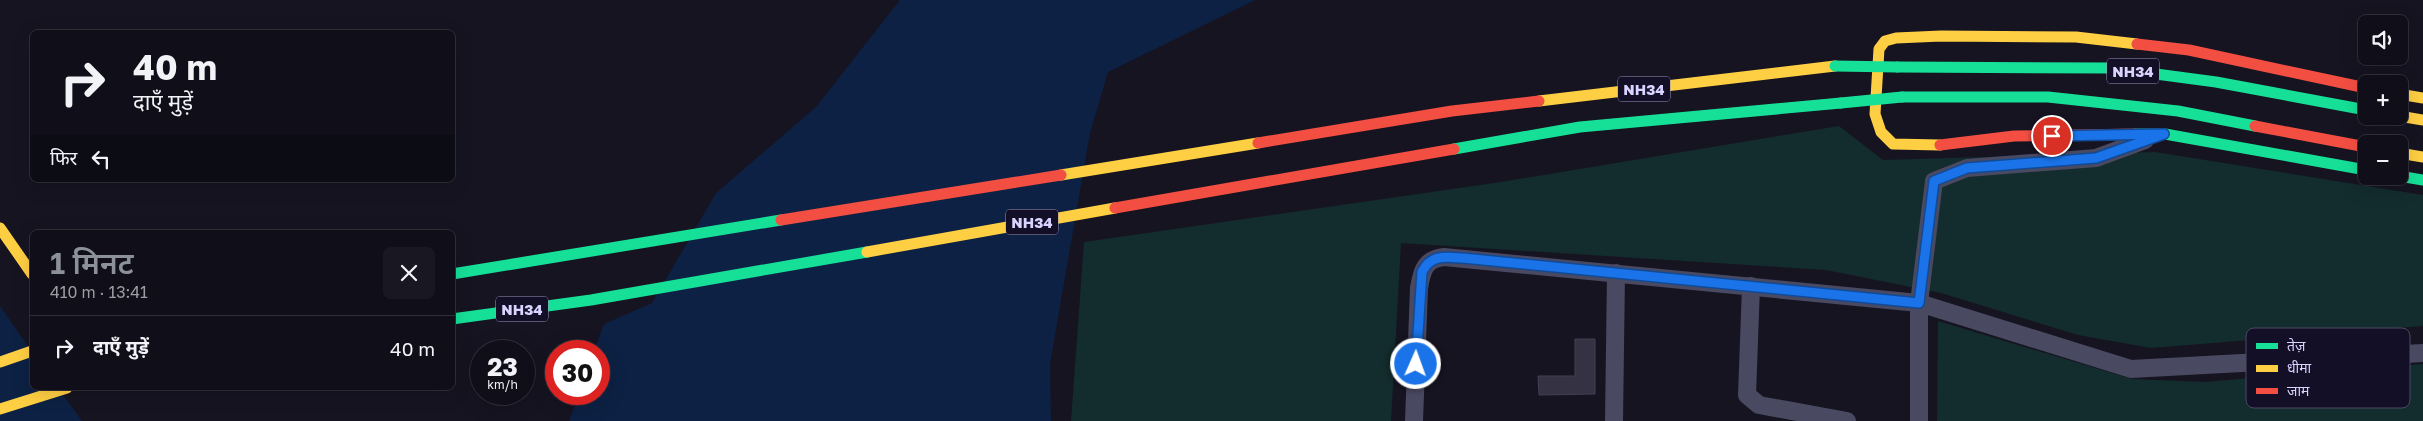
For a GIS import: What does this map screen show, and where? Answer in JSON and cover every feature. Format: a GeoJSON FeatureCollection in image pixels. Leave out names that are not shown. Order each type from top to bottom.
{"type":"FeatureCollection","features":[{"type":"Feature","properties":{"kind":"main road"},"geometry":{"type":"LineString","coordinates":[[2358,86],[2189,50],[2076,37],[1896,38],[1885,41],[1879,49],[1875,114],[1881,132],[1893,144],[1945,145],[2014,136],[2164,134],[2358,169]]}},
{"type":"Feature","properties":{"kind":"main road","name":"NH34"},"geometry":{"type":"LineString","coordinates":[[455,274],[1452,111],[1835,66],[2110,68],[2216,82],[2358,109]]}},
{"type":"Feature","properties":{"kind":"main road"},"geometry":{"type":"LineString","coordinates":[[2408,96],[2423,98]]}},
{"type":"Feature","properties":{"kind":"main road","name":"NH34"},"geometry":{"type":"LineString","coordinates":[[455,319],[591,300],[1580,127],[1902,97],[2048,97],[2178,111],[2358,145]]}},
{"type":"Feature","properties":{"kind":"main road"},"geometry":{"type":"LineString","coordinates":[[2408,118],[2423,120]]}},
{"type":"Feature","properties":{"kind":"main road"},"geometry":{"type":"LineString","coordinates":[[2408,154],[2423,157]]}},
{"type":"Feature","properties":{"kind":"main road"},"geometry":{"type":"LineString","coordinates":[[2408,178],[2423,180]]}},
{"type":"Feature","properties":{"kind":"main road"},"geometry":{"type":"LineString","coordinates":[[0,228],[30,271]]}},
{"type":"Feature","properties":{"kind":"main road"},"geometry":{"type":"LineString","coordinates":[[0,362],[30,352]]}},
{"type":"Feature","properties":{"kind":"main road"},"geometry":{"type":"LineString","coordinates":[[0,409],[61,390]]}},
{"type":"Feature","properties":{"kind":"street"},"geometry":{"type":"LineString","coordinates":[[1919,421],[1919,303],[1934,181],[1967,168],[2096,158],[2164,134]]}},
{"type":"Feature","properties":{"kind":"street"},"geometry":{"type":"LineString","coordinates":[[1414,421],[1419,288],[1422,272],[1427,263],[1434,258],[1444,257],[1919,303],[2131,369],[2246,363]]}},
{"type":"Feature","properties":{"kind":"street"},"geometry":{"type":"LineString","coordinates":[[1614,421],[1616,273]]}},
{"type":"Feature","properties":{"kind":"street"},"geometry":{"type":"LineString","coordinates":[[1751,286],[1747,395],[1759,405],[1847,421]]}},
{"type":"Feature","properties":{"kind":"street"},"geometry":{"type":"LineString","coordinates":[[2410,354],[2423,353]]}},
{"type":"Feature","properties":{"kind":"green space"},"geometry":{"type":"Polygon","coordinates":[[[1839,126],[1883,160],[2155,152],[2423,195],[2423,326],[2398,328],[2246,328],[2246,340],[2151,348],[2078,335],[1941,293],[1826,270],[1401,243],[1391,421],[1071,421],[1084,242],[1501,182],[1839,126]]]}},
{"type":"Feature","properties":{"kind":"green space"},"geometry":{"type":"Polygon","coordinates":[[[1938,321],[2132,379],[2204,382],[2246,379],[2246,408],[2410,408],[2410,365],[2423,364],[2423,421],[1937,421],[1938,321]]]}},
{"type":"Feature","properties":{"kind":"water"},"geometry":{"type":"Polygon","coordinates":[[[900,0],[1255,0],[1108,72],[1090,133],[1050,364],[1051,421],[569,421],[575,405],[610,405],[610,340],[598,340],[604,324],[652,303],[716,193],[816,107],[900,0]]]}},
{"type":"Feature","properties":{"kind":"water"},"geometry":{"type":"Polygon","coordinates":[[[0,306],[30,349],[30,390],[59,390],[82,421],[0,421],[0,306]]]}},
{"type":"Feature","properties":{"kind":"building"},"geometry":{"type":"Polygon","coordinates":[[[1575,339],[1595,339],[1595,394],[1539,395],[1538,376],[1575,376],[1575,339]]]}},
{"type":"Feature","properties":{"kind":"traffic: fast"},"geometry":{"type":"LineString","coordinates":[[1835,66],[1897,67]]}},
{"type":"Feature","properties":{"kind":"traffic: fast"},"geometry":{"type":"LineString","coordinates":[[1897,67],[2111,68],[2216,82],[2358,109]]}},
{"type":"Feature","properties":{"kind":"traffic: fast"},"geometry":{"type":"LineString","coordinates":[[1902,97],[2048,97],[2178,111],[2255,126]]}},
{"type":"Feature","properties":{"kind":"traffic: fast"},"geometry":{"type":"LineString","coordinates":[[1841,103],[1902,97]]}},
{"type":"Feature","properties":{"kind":"traffic: fast"},"geometry":{"type":"LineString","coordinates":[[1454,149],[1580,127],[1841,103]]}},
{"type":"Feature","properties":{"kind":"traffic: fast"},"geometry":{"type":"LineString","coordinates":[[2135,134],[2165,134],[2358,169]]}},
{"type":"Feature","properties":{"kind":"traffic: fast"},"geometry":{"type":"LineString","coordinates":[[2408,178],[2423,180]]}},
{"type":"Feature","properties":{"kind":"traffic: fast"},"geometry":{"type":"LineString","coordinates":[[455,274],[781,220]]}},
{"type":"Feature","properties":{"kind":"traffic: fast"},"geometry":{"type":"LineString","coordinates":[[455,319],[591,300],[867,252]]}},
{"type":"Feature","properties":{"kind":"traffic: slow"},"geometry":{"type":"LineString","coordinates":[[1940,145],[1893,144],[1881,132],[1875,114],[1879,49],[1885,41],[1896,38],[1941,36],[2076,37],[2137,44]]}},
{"type":"Feature","properties":{"kind":"traffic: slow"},"geometry":{"type":"LineString","coordinates":[[1539,101],[1835,66]]}},
{"type":"Feature","properties":{"kind":"traffic: slow"},"geometry":{"type":"LineString","coordinates":[[2408,96],[2423,98]]}},
{"type":"Feature","properties":{"kind":"traffic: slow"},"geometry":{"type":"LineString","coordinates":[[2408,118],[2423,120]]}},
{"type":"Feature","properties":{"kind":"traffic: slow"},"geometry":{"type":"LineString","coordinates":[[1061,175],[1258,143]]}},
{"type":"Feature","properties":{"kind":"traffic: slow"},"geometry":{"type":"LineString","coordinates":[[2408,154],[2423,157]]}},
{"type":"Feature","properties":{"kind":"traffic: slow"},"geometry":{"type":"LineString","coordinates":[[867,252],[1115,208]]}},
{"type":"Feature","properties":{"kind":"traffic: slow"},"geometry":{"type":"LineString","coordinates":[[0,228],[30,271]]}},
{"type":"Feature","properties":{"kind":"traffic: slow"},"geometry":{"type":"LineString","coordinates":[[0,362],[30,352]]}},
{"type":"Feature","properties":{"kind":"traffic: slow"},"geometry":{"type":"LineString","coordinates":[[0,409],[61,390]]}},
{"type":"Feature","properties":{"kind":"traffic: jam"},"geometry":{"type":"LineString","coordinates":[[2137,44],[2189,50],[2358,86]]}},
{"type":"Feature","properties":{"kind":"traffic: jam"},"geometry":{"type":"LineString","coordinates":[[1258,143],[1452,111],[1539,101]]}},
{"type":"Feature","properties":{"kind":"traffic: jam"},"geometry":{"type":"LineString","coordinates":[[2255,126],[2358,145]]}},
{"type":"Feature","properties":{"kind":"traffic: jam"},"geometry":{"type":"LineString","coordinates":[[1940,145],[2014,136],[2135,134]]}},
{"type":"Feature","properties":{"kind":"traffic: jam"},"geometry":{"type":"LineString","coordinates":[[1115,208],[1454,149]]}},
{"type":"Feature","properties":{"kind":"traffic: jam"},"geometry":{"type":"LineString","coordinates":[[781,220],[1061,175]]}},
{"type":"Feature","properties":{"kind":"route"},"geometry":{"type":"LineString","coordinates":[[1416,364],[1419,288],[1422,272],[1427,263],[1434,258],[1463,258],[1919,303],[1934,181],[1967,168],[2096,158],[2164,134],[2052,136]]}}]}
